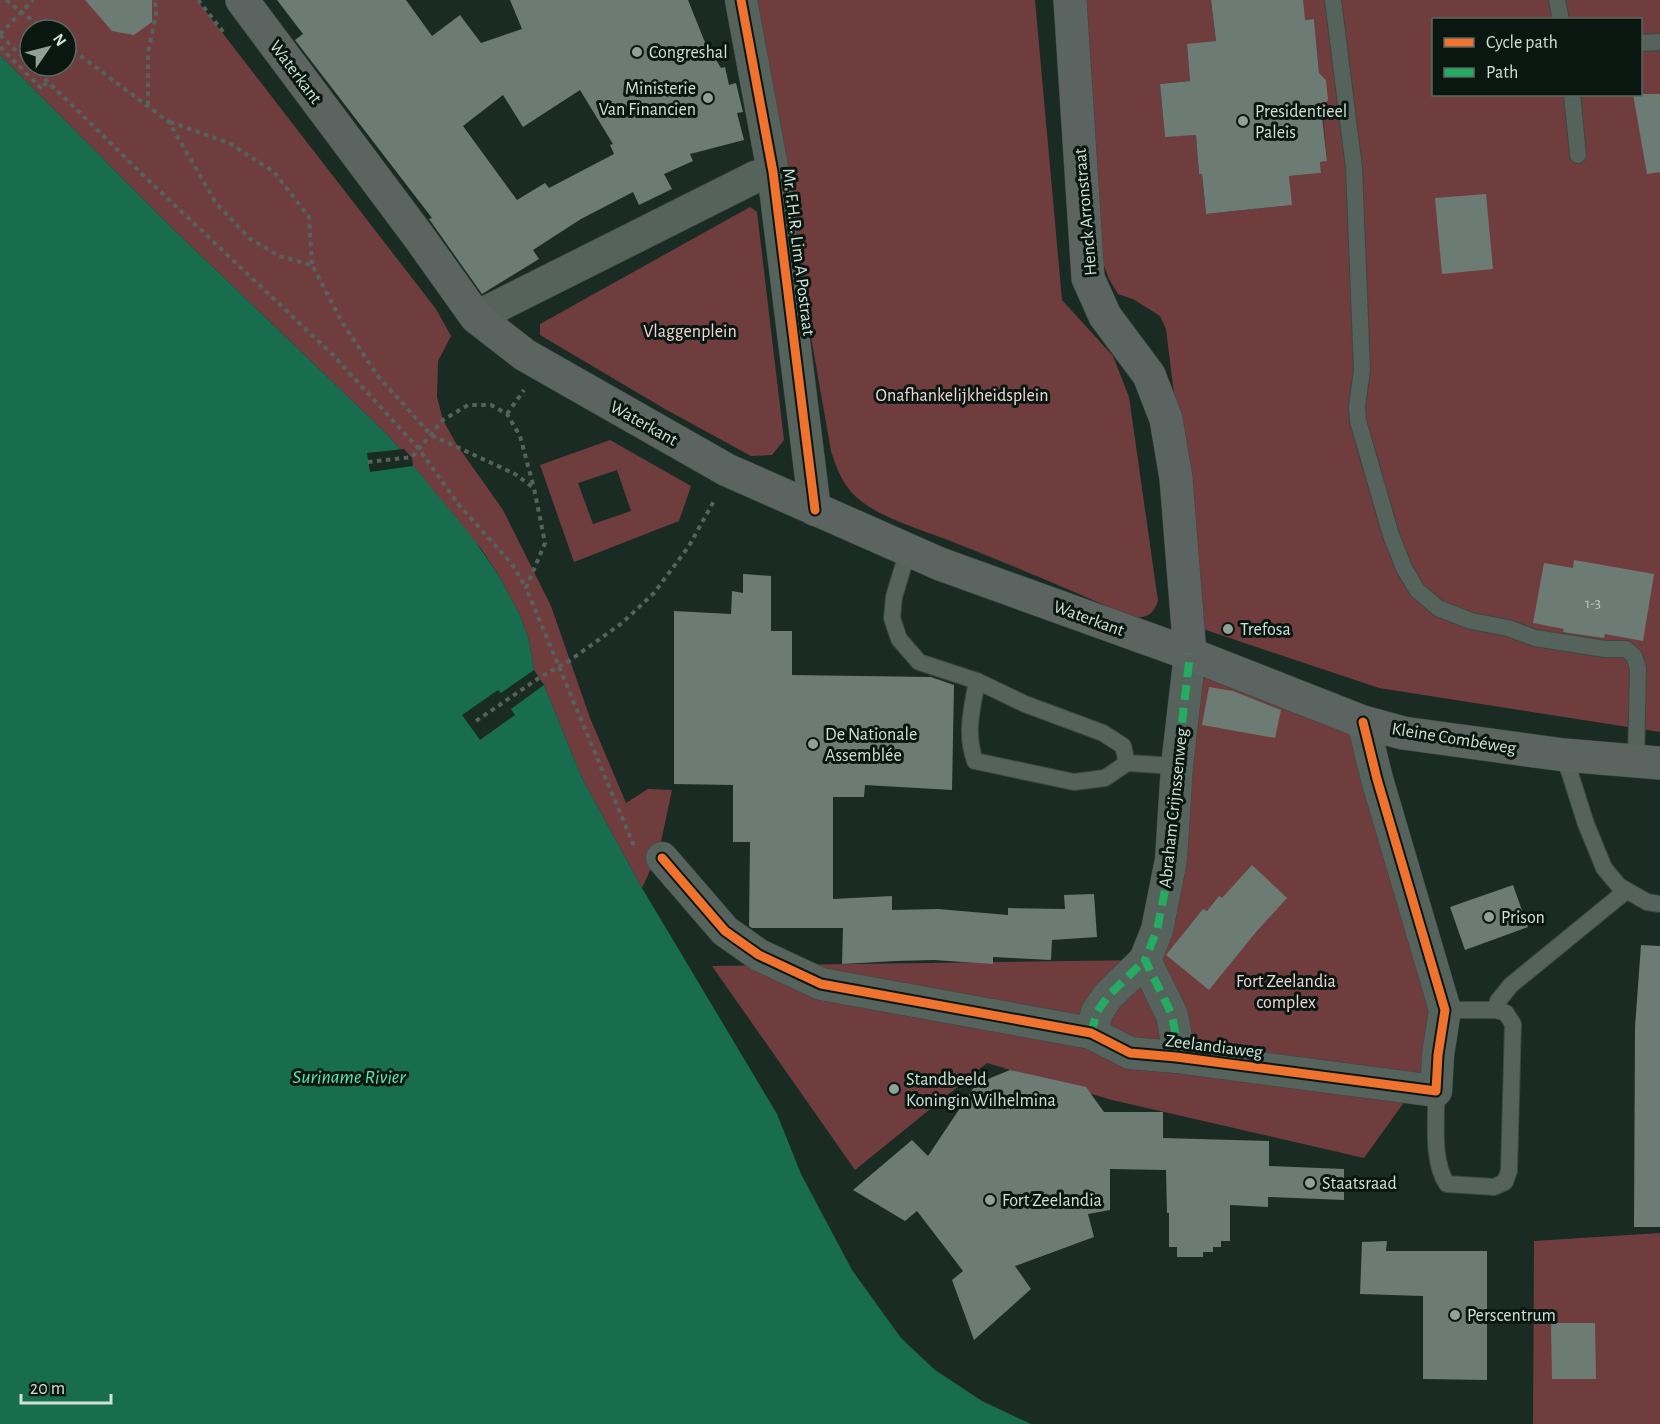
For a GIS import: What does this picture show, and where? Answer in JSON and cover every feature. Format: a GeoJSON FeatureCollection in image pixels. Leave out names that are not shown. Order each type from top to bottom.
{"type":"FeatureCollection","features":[{"type":"Feature","properties":{"kind":"main road","name":"Waterkant"},"geometry":{"type":"LineString","coordinates":[[242,0],[476,317],[525,355],[727,470],[815,510],[940,564],[1190,654]]}},
{"type":"Feature","properties":{"kind":"main road","name":"Henck Arronstraat"},"geometry":{"type":"LineString","coordinates":[[1070,0],[1088,278],[1105,316],[1149,375],[1166,419],[1176,478],[1190,654]]}},
{"type":"Feature","properties":{"kind":"main road","name":"Kleine Combéweg"},"geometry":{"type":"LineString","coordinates":[[1190,654],[1363,722],[1402,733],[1564,754],[1648,762]]}},
{"type":"Feature","properties":{"kind":"street","name":"Mr. F.H.R. Lim A Postraat"},"geometry":{"type":"LineString","coordinates":[[741,0],[773,172],[815,510]]}},
{"type":"Feature","properties":{"kind":"street"},"geometry":{"type":"LineString","coordinates":[[476,317],[755,177],[773,172]]}},
{"type":"Feature","properties":{"kind":"street","name":"Abraham Crijnssenweg"},"geometry":{"type":"LineString","coordinates":[[1091,1033],[1097,1012],[1108,996],[1145,960],[1158,930],[1171,860],[1177,766],[1190,654]]}},
{"type":"Feature","properties":{"kind":"street"},"geometry":{"type":"LineString","coordinates":[[1363,722],[1377,779],[1445,1010],[1438,1055],[1436,1091]]}},
{"type":"Feature","properties":{"kind":"street","name":"Zeelandiaweg"},"geometry":{"type":"LineString","coordinates":[[649,853],[725,931],[759,955],[821,984],[1091,1033],[1130,1053],[1436,1091]]}},
{"type":"Feature","properties":{"kind":"street"},"geometry":{"type":"LineString","coordinates":[[1145,960],[1172,1015],[1176,1037],[1176,1057]]}},
{"type":"Feature","properties":{"kind":"lane"},"geometry":{"type":"LineString","coordinates":[[1333,0],[1354,168],[1362,370],[1357,406],[1358,421],[1391,535],[1404,568],[1417,590],[1438,608],[1471,621],[1508,628],[1535,638],[1605,649],[1626,649],[1634,656],[1638,668],[1648,762]]}},
{"type":"Feature","properties":{"kind":"lane"},"geometry":{"type":"LineString","coordinates":[[1557,0],[1561,18]]}},
{"type":"Feature","properties":{"kind":"lane"},"geometry":{"type":"LineString","coordinates":[[1642,44],[1660,42]]}},
{"type":"Feature","properties":{"kind":"lane"},"geometry":{"type":"LineString","coordinates":[[1572,96],[1578,155]]}},
{"type":"Feature","properties":{"kind":"lane"},"geometry":{"type":"LineString","coordinates":[[908,550],[894,597],[892,618],[899,639],[919,662],[978,681],[1025,704],[1103,733],[1123,746],[1127,763]]}},
{"type":"Feature","properties":{"kind":"lane"},"geometry":{"type":"LineString","coordinates":[[978,681],[971,712],[969,745],[975,761],[1074,782],[1105,778],[1127,763],[1177,766]]}},
{"type":"Feature","properties":{"kind":"lane"},"geometry":{"type":"LineString","coordinates":[[1564,754],[1586,824],[1604,868],[1618,886],[1647,902],[1660,904]]}},
{"type":"Feature","properties":{"kind":"lane"},"geometry":{"type":"LineString","coordinates":[[1496,1010],[1498,1000],[1511,985],[1626,891]]}},
{"type":"Feature","properties":{"kind":"lane"},"geometry":{"type":"LineString","coordinates":[[1436,1091],[1438,1163],[1447,1184],[1494,1187],[1505,1182],[1509,1172],[1513,1024],[1506,1013],[1496,1010],[1445,1010]]}},
{"type":"Feature","properties":{"kind":"path"},"geometry":{"type":"LineString","coordinates":[[6,0],[29,18]]}},
{"type":"Feature","properties":{"kind":"path"},"geometry":{"type":"LineString","coordinates":[[18,52],[0,34],[33,0]]}},
{"type":"Feature","properties":{"kind":"path"},"geometry":{"type":"LineString","coordinates":[[148,106],[148,52],[156,14],[155,0]]}},
{"type":"Feature","properties":{"kind":"path"},"geometry":{"type":"LineString","coordinates":[[0,47],[42,89],[45,84],[50,88],[52,86]]}},
{"type":"Feature","properties":{"kind":"path"},"geometry":{"type":"LineString","coordinates":[[78,54],[169,122],[230,143],[274,172],[309,217],[312,265],[342,322],[378,376],[431,435],[515,474],[534,488]]}},
{"type":"Feature","properties":{"kind":"path"},"geometry":{"type":"LineString","coordinates":[[44,78],[333,355],[419,449],[459,505],[512,564],[526,588],[559,668],[649,853]]}},
{"type":"Feature","properties":{"kind":"path"},"geometry":{"type":"LineString","coordinates":[[169,122],[216,203],[249,238],[279,256],[312,265]]}},
{"type":"Feature","properties":{"kind":"path"},"geometry":{"type":"LineString","coordinates":[[368,462],[412,457],[443,420],[468,405],[491,405],[507,414],[520,436],[534,488],[545,543],[526,588]]}},
{"type":"Feature","properties":{"kind":"path"},"geometry":{"type":"LineString","coordinates":[[476,721],[559,668],[622,623],[654,593],[689,546],[719,493]]}},
{"type":"Feature","properties":{"kind":"green space"},"geometry":{"type":"Polygon","coordinates":[[[0,0],[197,0],[436,309],[451,336],[438,361],[437,397],[443,420],[457,445],[503,510],[551,606],[590,718],[626,803],[648,789],[672,790],[659,851],[642,888],[582,778],[544,685],[534,670],[529,640],[520,615],[482,550],[388,435],[168,224],[23,78],[78,78],[78,18],[18,18],[18,73],[0,55],[0,0]]]}},
{"type":"Feature","properties":{"kind":"green space","name":"Onafhankelijkheidsplein"},"geometry":{"type":"Polygon","coordinates":[[[752,0],[1035,0],[1062,300],[1113,356],[1129,397],[1158,601],[1154,610],[1148,615],[1131,617],[1023,570],[895,520],[861,501],[846,484],[831,451],[752,0]]]}},
{"type":"Feature","properties":{"kind":"green space"},"geometry":{"type":"Polygon","coordinates":[[[1081,0],[1211,0],[1216,41],[1187,45],[1190,81],[1160,84],[1165,136],[1196,135],[1199,174],[1202,174],[1206,214],[1291,205],[1289,176],[1321,173],[1320,162],[1327,161],[1314,19],[1299,21],[1303,0],[1660,0],[1660,732],[1379,688],[1203,629],[1166,329],[1160,316],[1133,299],[1118,294],[1103,263],[1081,0]]]}},
{"type":"Feature","properties":{"kind":"green space","name":"Vlaggenplein"},"geometry":{"type":"Polygon","coordinates":[[[750,207],[757,212],[784,440],[772,455],[751,456],[665,409],[540,335],[540,324],[750,207]]]}},
{"type":"Feature","properties":{"kind":"green space"},"geometry":{"type":"Polygon","coordinates":[[[610,440],[691,486],[679,521],[574,562],[540,465],[610,440]],[[617,470],[578,483],[593,524],[631,511],[617,470]]]}},
{"type":"Feature","properties":{"kind":"green space","name":"Fort Zeelandia complex"},"geometry":{"type":"Polygon","coordinates":[[[1190,654],[1363,722],[1444,1021],[1438,1055],[1364,1158],[1112,1100],[987,1063],[855,1170],[712,966],[1145,960],[1190,654]]]}},
{"type":"Feature","properties":{"kind":"green space"},"geometry":{"type":"Polygon","coordinates":[[[1660,1233],[1660,1424],[1533,1424],[1534,1241],[1660,1233]]]}},
{"type":"Feature","properties":{"kind":"water","name":"Suriname Rivier"},"geometry":{"type":"Polygon","coordinates":[[[0,55],[18,73],[18,78],[23,78],[168,224],[388,435],[473,538],[499,576],[520,615],[529,640],[534,670],[544,685],[582,778],[642,888],[777,1114],[801,1174],[852,1270],[901,1338],[935,1370],[982,1401],[1031,1424],[0,1424],[0,55]]]}},
{"type":"Feature","properties":{"kind":"pier"},"geometry":{"type":"Polygon","coordinates":[[[404,449],[412,458],[413,466],[370,472],[367,453],[404,449]]]}},
{"type":"Feature","properties":{"kind":"pier"},"geometry":{"type":"Polygon","coordinates":[[[534,670],[544,685],[511,709],[515,715],[480,740],[462,715],[498,690],[501,693],[534,670]]]}},
{"type":"Feature","properties":{"kind":"building"},"geometry":{"type":"Polygon","coordinates":[[[85,0],[152,0],[152,22],[134,35],[112,31],[85,0]]]}},
{"type":"Feature","properties":{"kind":"building"},"geometry":{"type":"Polygon","coordinates":[[[277,0],[406,0],[432,36],[460,15],[481,43],[522,29],[510,0],[688,0],[704,40],[721,68],[725,67],[729,85],[736,83],[743,112],[737,113],[744,140],[690,154],[693,161],[664,174],[672,189],[639,205],[633,192],[581,219],[533,250],[539,259],[482,294],[429,219],[432,218],[295,40],[303,34],[277,0]],[[580,90],[523,127],[503,95],[463,126],[517,200],[545,183],[549,188],[614,154],[610,145],[613,144],[580,90]]]}},
{"type":"Feature","properties":{"kind":"building","name":"Presidentieel Paleis"},"geometry":{"type":"Polygon","coordinates":[[[1211,0],[1303,0],[1305,20],[1314,19],[1319,73],[1326,80],[1328,100],[1321,107],[1327,161],[1320,162],[1321,173],[1289,176],[1292,205],[1206,214],[1202,174],[1199,174],[1196,135],[1165,137],[1160,84],[1190,81],[1187,44],[1216,41],[1211,0]]]}},
{"type":"Feature","properties":{"kind":"building"},"geometry":{"type":"Polygon","coordinates":[[[1660,94],[1660,172],[1647,174],[1633,96],[1660,94]]]}},
{"type":"Feature","properties":{"kind":"building"},"geometry":{"type":"Polygon","coordinates":[[[1486,194],[1493,269],[1442,274],[1435,198],[1486,194]]]}},
{"type":"Feature","properties":{"kind":"building"},"geometry":{"type":"Polygon","coordinates":[[[1574,560],[1654,574],[1643,641],[1605,634],[1604,638],[1563,632],[1564,629],[1533,623],[1544,563],[1573,568],[1574,560]]]}},
{"type":"Feature","properties":{"kind":"building","name":"De Nationale Assemblée"},"geometry":{"type":"Polygon","coordinates":[[[743,574],[771,576],[771,631],[792,631],[792,675],[931,677],[954,685],[952,790],[865,785],[864,797],[833,797],[833,899],[892,896],[892,910],[938,909],[1008,915],[1008,908],[1065,909],[1064,895],[1094,894],[1097,937],[1052,940],[1051,960],[993,957],[993,964],[934,960],[842,964],[843,928],[752,928],[749,926],[750,842],[733,842],[733,785],[674,784],[674,611],[731,614],[732,591],[743,593],[743,574]]]}},
{"type":"Feature","properties":{"kind":"building"},"geometry":{"type":"Polygon","coordinates":[[[1209,687],[1233,691],[1281,710],[1275,738],[1202,725],[1209,687]]]}},
{"type":"Feature","properties":{"kind":"building"},"geometry":{"type":"Polygon","coordinates":[[[1252,865],[1287,898],[1209,990],[1166,955],[1203,909],[1207,911],[1219,896],[1222,898],[1252,865]]]}},
{"type":"Feature","properties":{"kind":"building","name":"Prison"},"geometry":{"type":"Polygon","coordinates":[[[1513,885],[1528,927],[1465,950],[1450,907],[1513,885]]]}},
{"type":"Feature","properties":{"kind":"building"},"geometry":{"type":"Polygon","coordinates":[[[1641,945],[1660,946],[1660,1227],[1634,1227],[1635,1027],[1641,945]]]}},
{"type":"Feature","properties":{"kind":"building","name":"Fort Zeelandia"},"geometry":{"type":"Polygon","coordinates":[[[1010,1070],[1086,1087],[1104,1112],[1163,1112],[1163,1138],[1269,1141],[1269,1166],[1344,1169],[1344,1200],[1268,1197],[1268,1207],[1230,1205],[1230,1241],[1221,1241],[1221,1247],[1213,1247],[1213,1252],[1203,1252],[1203,1257],[1177,1257],[1177,1247],[1169,1247],[1166,1170],[1110,1169],[1110,1210],[1088,1214],[1094,1237],[1015,1266],[1031,1289],[974,1340],[952,1280],[963,1271],[917,1211],[905,1221],[853,1190],[912,1140],[928,1156],[976,1084],[1010,1070]]]}},
{"type":"Feature","properties":{"kind":"building","name":"Perscentrum"},"geometry":{"type":"Polygon","coordinates":[[[1387,1241],[1386,1251],[1487,1251],[1487,1380],[1423,1379],[1423,1296],[1360,1294],[1362,1242],[1387,1241]]]}},
{"type":"Feature","properties":{"kind":"building"},"geometry":{"type":"Polygon","coordinates":[[[1551,1323],[1595,1323],[1596,1379],[1552,1379],[1551,1323]]]}},
{"type":"Feature","properties":{"kind":"marked path"},"geometry":{"type":"LineString","coordinates":[[1176,1057],[1176,1037],[1172,1015],[1145,960],[1157,930],[1171,860],[1177,766],[1190,654]]}},
{"type":"Feature","properties":{"kind":"marked path"},"geometry":{"type":"LineString","coordinates":[[1091,1033],[1097,1012],[1108,996],[1145,960]]}},
{"type":"Feature","properties":{"kind":"cycle path"},"geometry":{"type":"LineString","coordinates":[[741,0],[773,172],[815,510]]}},
{"type":"Feature","properties":{"kind":"cycle path"},"geometry":{"type":"LineString","coordinates":[[662,858],[725,931],[759,955],[821,984],[1091,1033],[1130,1053],[1436,1091],[1438,1055],[1445,1010],[1377,779],[1363,722]]}},
{"type":"Feature","properties":{"kind":"place","name":"Congreshal"},"geometry":{"type":"Point","coordinates":[637,52]}},
{"type":"Feature","properties":{"kind":"place","name":"Ministerie Van Financien"},"geometry":{"type":"Point","coordinates":[708,98]}},
{"type":"Feature","properties":{"kind":"place","name":"Presidentieel Paleis"},"geometry":{"type":"Point","coordinates":[1243,121]}},
{"type":"Feature","properties":{"kind":"place","name":"Trefosa"},"geometry":{"type":"Point","coordinates":[1228,629]}},
{"type":"Feature","properties":{"kind":"place","name":"De Nationale Assemblée"},"geometry":{"type":"Point","coordinates":[813,744]}},
{"type":"Feature","properties":{"kind":"place","name":"Prison"},"geometry":{"type":"Point","coordinates":[1489,917]}},
{"type":"Feature","properties":{"kind":"place","name":"Standbeeld Koningin Wilhelmina"},"geometry":{"type":"Point","coordinates":[894,1089]}},
{"type":"Feature","properties":{"kind":"place","name":"Staatsraad"},"geometry":{"type":"Point","coordinates":[1310,1183]}},
{"type":"Feature","properties":{"kind":"place","name":"Fort Zeelandia"},"geometry":{"type":"Point","coordinates":[990,1200]}},
{"type":"Feature","properties":{"kind":"place","name":"Perscentrum"},"geometry":{"type":"Point","coordinates":[1455,1315]}}]}
